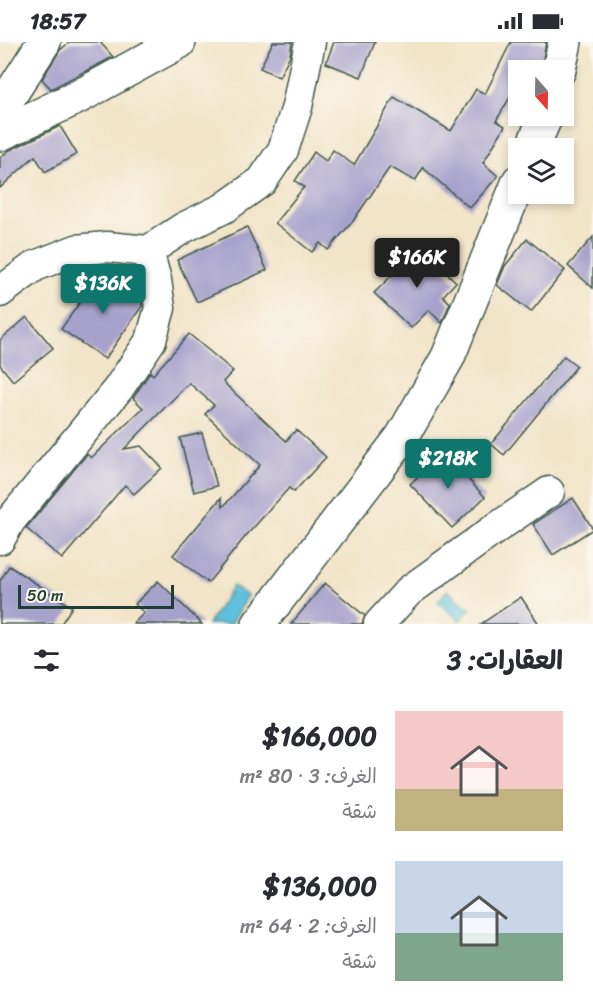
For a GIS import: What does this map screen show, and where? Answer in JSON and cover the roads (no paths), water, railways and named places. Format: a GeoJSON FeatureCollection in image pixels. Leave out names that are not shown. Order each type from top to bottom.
{"type":"FeatureCollection","features":[{"type":"Feature","properties":{"kind":"main road"},"geometry":{"type":"LineString","coordinates":[[0,111],[44,42]]}},
{"type":"Feature","properties":{"kind":"main road"},"geometry":{"type":"LineString","coordinates":[[0,134],[78,97],[179,42]]}},
{"type":"Feature","properties":{"kind":"main road"},"geometry":{"type":"LineString","coordinates":[[561,60],[565,42]]}},
{"type":"Feature","properties":{"kind":"main road"},"geometry":{"type":"LineString","coordinates":[[259,624],[402,437],[448,357],[510,204]]}},
{"type":"Feature","properties":{"kind":"street"},"geometry":{"type":"LineString","coordinates":[[0,292],[35,266],[76,250],[107,247],[148,251],[183,228],[224,208],[262,181],[283,150],[297,107],[310,42]]}},
{"type":"Feature","properties":{"kind":"street"},"geometry":{"type":"LineString","coordinates":[[0,539],[10,521],[118,389],[151,340],[160,308],[156,280],[148,251]]}},
{"type":"Feature","properties":{"kind":"street"},"geometry":{"type":"LineString","coordinates":[[379,624],[409,591],[549,492]]}},
{"type":"Feature","properties":{"kind":"water"},"geometry":{"type":"Polygon","coordinates":[[[233,586],[248,596],[231,624],[208,624],[233,586]]]}},
{"type":"Feature","properties":{"kind":"water"},"geometry":{"type":"Polygon","coordinates":[[[447,590],[470,609],[460,621],[438,602],[447,590]]]}}]}
